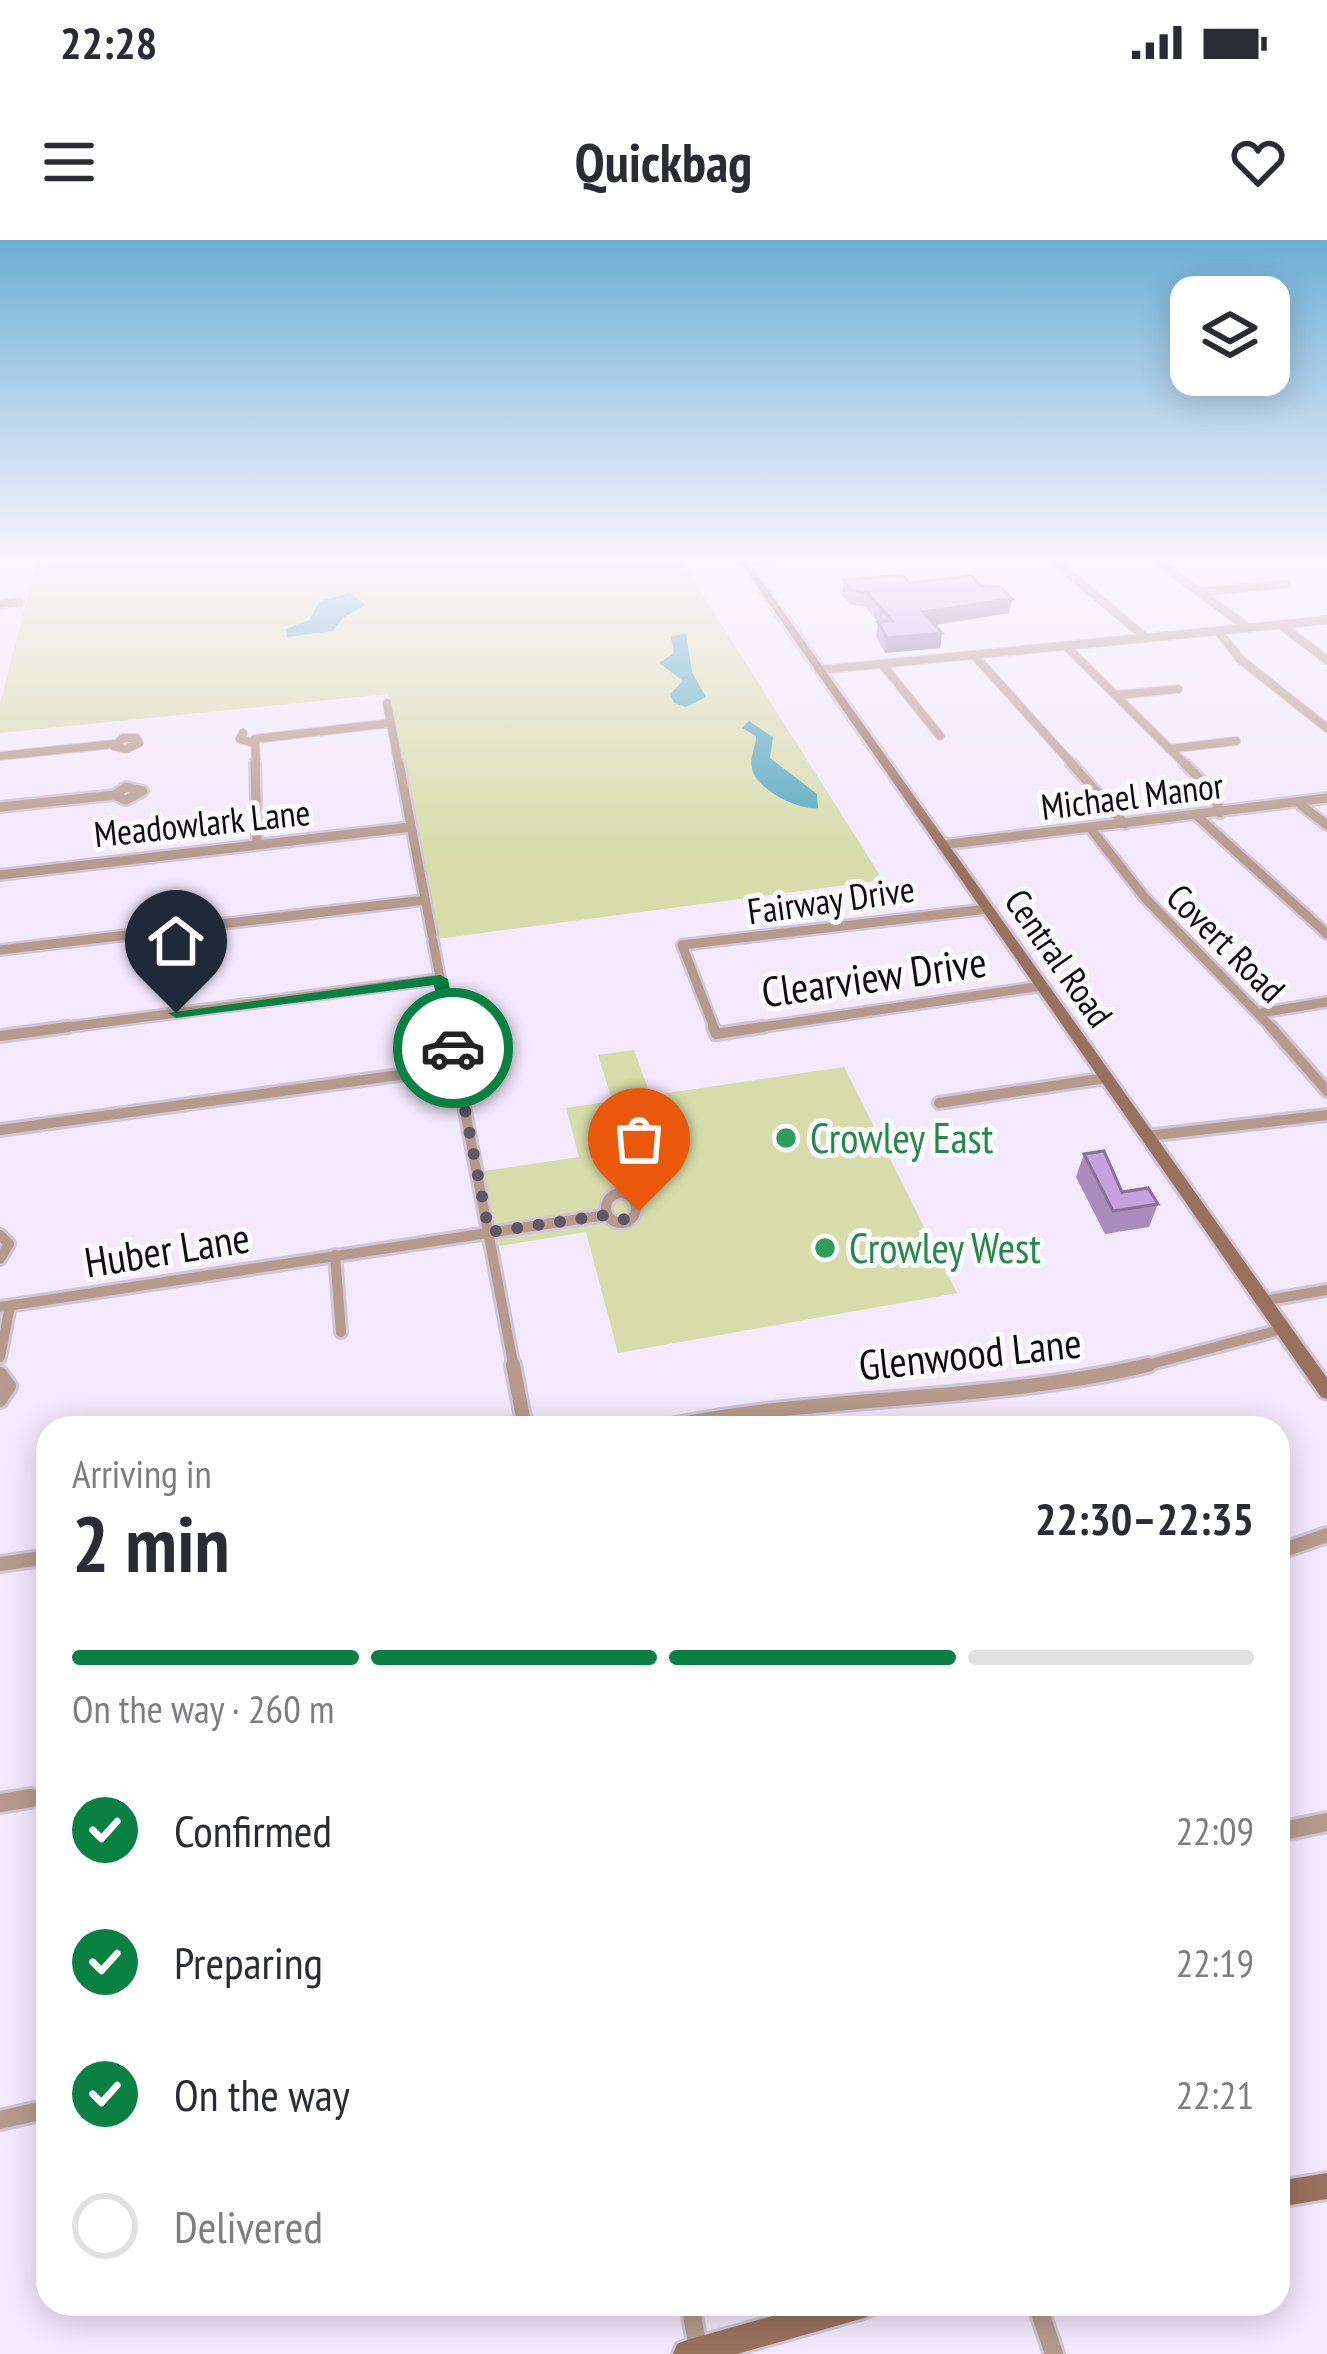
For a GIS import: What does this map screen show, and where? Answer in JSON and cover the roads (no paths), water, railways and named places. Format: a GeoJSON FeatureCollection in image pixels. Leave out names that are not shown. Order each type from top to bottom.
{"type":"FeatureCollection","features":[{"type":"Feature","properties":{"kind":"main road","name":"Central Road"},"geometry":{"type":"LineString","coordinates":[[810,658],[1327,1392]]}},
{"type":"Feature","properties":{"kind":"main road"},"geometry":{"type":"LineString","coordinates":[[1290,2192],[1327,2186]]}},
{"type":"Feature","properties":{"kind":"main road"},"geometry":{"type":"LineString","coordinates":[[695,2353],[823,2316]]}},
{"type":"Feature","properties":{"kind":"street"},"geometry":{"type":"LineString","coordinates":[[819,670],[947,658]]}},
{"type":"Feature","properties":{"kind":"street"},"geometry":{"type":"LineString","coordinates":[[976,658],[1125,824]]}},
{"type":"Feature","properties":{"kind":"street"},"geometry":{"type":"LineString","coordinates":[[1078,658],[1213,792],[1220,813]]}},
{"type":"Feature","properties":{"kind":"street"},"geometry":{"type":"LineString","coordinates":[[1239,658],[1327,728]]}},
{"type":"Feature","properties":{"kind":"street"},"geometry":{"type":"LineString","coordinates":[[882,664],[940,736]]}},
{"type":"Feature","properties":{"kind":"street"},"geometry":{"type":"LineString","coordinates":[[1117,695],[1178,689]]}},
{"type":"Feature","properties":{"kind":"street"},"geometry":{"type":"LineString","coordinates":[[387,703],[523,1416]]}},
{"type":"Feature","properties":{"kind":"street"},"geometry":{"type":"LineString","coordinates":[[257,844],[262,739],[391,723]]}},
{"type":"Feature","properties":{"kind":"street"},"geometry":{"type":"LineString","coordinates":[[1168,749],[1236,741]]}},
{"type":"Feature","properties":{"kind":"street"},"geometry":{"type":"LineString","coordinates":[[0,756],[114,744]]}},
{"type":"Feature","properties":{"kind":"street"},"geometry":{"type":"LineString","coordinates":[[0,807],[114,795]]}},
{"type":"Feature","properties":{"kind":"street","name":"Michael Manor"},"geometry":{"type":"LineString","coordinates":[[943,845],[1327,798]]}},
{"type":"Feature","properties":{"kind":"street"},"geometry":{"type":"LineString","coordinates":[[1298,803],[1327,825]]}},
{"type":"Feature","properties":{"kind":"street"},"geometry":{"type":"LineString","coordinates":[[1197,816],[1327,934]]}},
{"type":"Feature","properties":{"kind":"street","name":"Meadowlark Lane"},"geometry":{"type":"LineString","coordinates":[[0,875],[411,827]]}},
{"type":"Feature","properties":{"kind":"street","name":"Covert Road"},"geometry":{"type":"LineString","coordinates":[[1091,829],[1163,923],[1260,1013],[1327,1091]]}},
{"type":"Feature","properties":{"kind":"street"},"geometry":{"type":"LineString","coordinates":[[0,950],[425,900]]}},
{"type":"Feature","properties":{"kind":"street","name":"Fairway Drive"},"geometry":{"type":"LineString","coordinates":[[716,1034],[682,945],[779,938],[907,914],[987,909]]}},
{"type":"Feature","properties":{"kind":"street"},"geometry":{"type":"LineString","coordinates":[[0,1036],[440,979]]}},
{"type":"Feature","properties":{"kind":"street","name":"Clearview Drive"},"geometry":{"type":"LineString","coordinates":[[716,1034],[1042,986]]}},
{"type":"Feature","properties":{"kind":"street"},"geometry":{"type":"LineString","coordinates":[[1260,1013],[1327,1002]]}},
{"type":"Feature","properties":{"kind":"street"},"geometry":{"type":"LineString","coordinates":[[0,1130],[457,1067]]}},
{"type":"Feature","properties":{"kind":"street"},"geometry":{"type":"LineString","coordinates":[[939,1102],[1106,1078]]}},
{"type":"Feature","properties":{"kind":"street"},"geometry":{"type":"LineString","coordinates":[[1147,1136],[1327,1115]]}},
{"type":"Feature","properties":{"kind":"street","name":"Huber Lane"},"geometry":{"type":"LineString","coordinates":[[0,1357],[5,1307],[606,1215]]}},
{"type":"Feature","properties":{"kind":"street"},"geometry":{"type":"LineString","coordinates":[[0,1235],[9,1244],[0,1258]]}},
{"type":"Feature","properties":{"kind":"street"},"geometry":{"type":"LineString","coordinates":[[335,1255],[341,1332]]}},
{"type":"Feature","properties":{"kind":"street"},"geometry":{"type":"LineString","coordinates":[[1264,1301],[1327,1290]]}},
{"type":"Feature","properties":{"kind":"street","name":"Glenwood Lane"},"geometry":{"type":"LineString","coordinates":[[745,1416],[886,1396],[1039,1385],[1165,1361],[1282,1329]]}},
{"type":"Feature","properties":{"kind":"street"},"geometry":{"type":"LineString","coordinates":[[0,1374],[9,1386],[0,1400]]}},
{"type":"Feature","properties":{"kind":"street"},"geometry":{"type":"LineString","coordinates":[[1290,1548],[1327,1535]]}},
{"type":"Feature","properties":{"kind":"street"},"geometry":{"type":"LineString","coordinates":[[0,1564],[36,1558]]}},
{"type":"Feature","properties":{"kind":"street"},"geometry":{"type":"LineString","coordinates":[[0,1803],[36,1798]]}},
{"type":"Feature","properties":{"kind":"street"},"geometry":{"type":"LineString","coordinates":[[1290,1830],[1327,1822]]}},
{"type":"Feature","properties":{"kind":"street"},"geometry":{"type":"LineString","coordinates":[[0,2120],[36,2112]]}},
{"type":"Feature","properties":{"kind":"street"},"geometry":{"type":"LineString","coordinates":[[691,2316],[695,2353]]}},
{"type":"Feature","properties":{"kind":"street"},"geometry":{"type":"LineString","coordinates":[[1041,2316],[1054,2354]]}},
{"type":"Feature","properties":{"kind":"water"},"geometry":{"type":"Polygon","coordinates":[[[667,658],[690,658],[706,697],[686,707],[674,703],[670,694],[683,681],[659,663],[667,658]]]}},
{"type":"Feature","properties":{"kind":"water"},"geometry":{"type":"Polygon","coordinates":[[[749,721],[773,737],[770,758],[817,794],[818,808],[781,798],[757,779],[751,762],[756,736],[742,728],[749,721]]]}},
{"type":"Feature","properties":{"kind":"place","name":"Crowley East"},"geometry":{"type":"Point","coordinates":[786,1138]}},
{"type":"Feature","properties":{"kind":"place","name":"Crowley West"},"geometry":{"type":"Point","coordinates":[825,1248]}}]}
